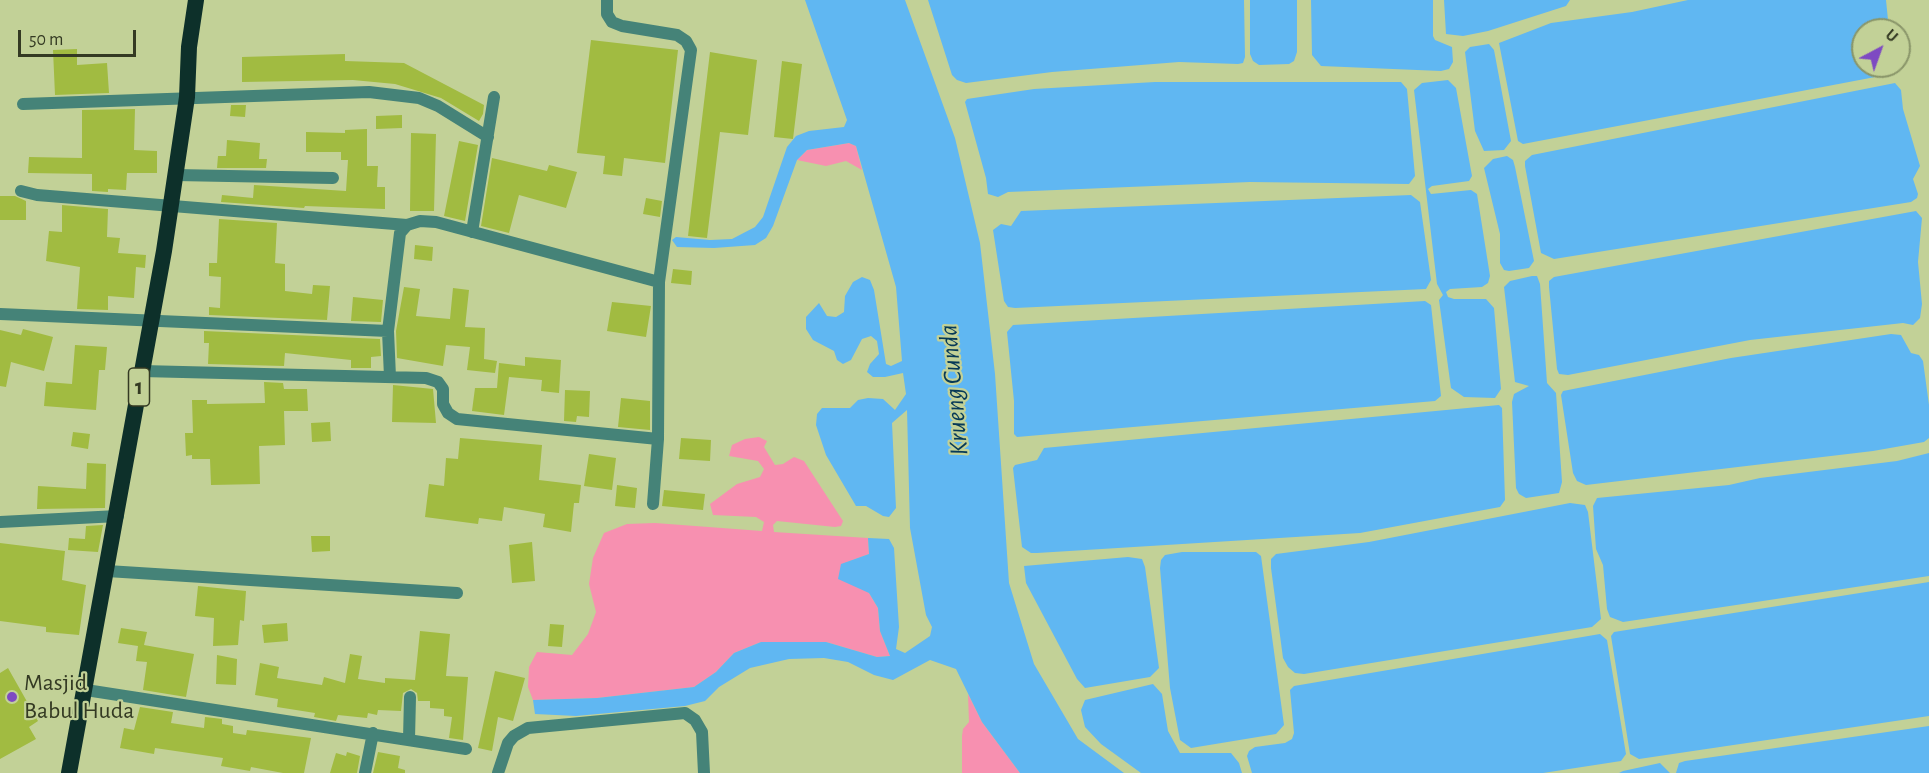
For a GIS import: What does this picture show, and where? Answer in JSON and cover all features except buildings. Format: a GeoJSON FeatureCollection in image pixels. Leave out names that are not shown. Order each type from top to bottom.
{"type":"FeatureCollection","features":[{"type":"Feature","properties":{"kind":"highway","name":"1"},"geometry":{"type":"LineString","coordinates":[[69,773],[118,516],[171,206],[187,96],[189,47],[196,0]]}},
{"type":"Feature","properties":{"kind":"street"},"geometry":{"type":"LineString","coordinates":[[607,0],[607,14],[612,22],[622,26],[677,35],[686,41],[691,50],[659,282],[658,439],[654,504]]}},
{"type":"Feature","properties":{"kind":"street"},"geometry":{"type":"LineString","coordinates":[[23,104],[187,96],[369,92],[419,98],[438,106],[488,137]]}},
{"type":"Feature","properties":{"kind":"street"},"geometry":{"type":"LineString","coordinates":[[472,232],[494,97]]}},
{"type":"Feature","properties":{"kind":"street"},"geometry":{"type":"LineString","coordinates":[[176,175],[333,178]]}},
{"type":"Feature","properties":{"kind":"street"},"geometry":{"type":"LineString","coordinates":[[21,191],[37,195],[407,225],[420,220],[436,222],[659,282]]}},
{"type":"Feature","properties":{"kind":"street"},"geometry":{"type":"LineString","coordinates":[[390,377],[388,331],[400,233],[407,225]]}},
{"type":"Feature","properties":{"kind":"street"},"geometry":{"type":"LineString","coordinates":[[0,315],[388,331]]}},
{"type":"Feature","properties":{"kind":"street"},"geometry":{"type":"LineString","coordinates":[[142,371],[426,378],[438,382],[443,389],[443,404],[448,413],[457,419],[658,439]]}},
{"type":"Feature","properties":{"kind":"street"},"geometry":{"type":"LineString","coordinates":[[0,522],[118,516]]}},
{"type":"Feature","properties":{"kind":"street"},"geometry":{"type":"LineString","coordinates":[[107,571],[457,592]]}},
{"type":"Feature","properties":{"kind":"street"},"geometry":{"type":"LineString","coordinates":[[86,690],[466,749]]}},
{"type":"Feature","properties":{"kind":"street"},"geometry":{"type":"LineString","coordinates":[[409,739],[410,697]]}},
{"type":"Feature","properties":{"kind":"street"},"geometry":{"type":"LineString","coordinates":[[498,773],[508,743],[514,735],[528,728],[685,713],[695,720],[702,732],[704,773]]}},
{"type":"Feature","properties":{"kind":"street"},"geometry":{"type":"LineString","coordinates":[[365,773],[373,733]]}},
{"type":"Feature","properties":{"kind":"shaded area"},"geometry":{"type":"Polygon","coordinates":[[[849,143],[856,146],[862,170],[846,161],[826,166],[797,160],[807,150],[849,143]]]}},
{"type":"Feature","properties":{"kind":"shaded area"},"geometry":{"type":"Polygon","coordinates":[[[759,437],[767,441],[764,447],[775,465],[783,464],[794,457],[804,461],[843,521],[841,526],[835,527],[777,521],[773,525],[774,532],[868,538],[869,554],[842,564],[869,593],[878,608],[880,631],[890,656],[877,657],[826,642],[761,642],[734,653],[716,672],[694,687],[597,698],[533,700],[528,687],[529,667],[537,652],[572,655],[588,634],[596,612],[589,584],[593,558],[604,533],[627,524],[655,523],[762,531],[764,522],[756,517],[713,515],[710,504],[737,484],[760,477],[764,469],[758,461],[729,456],[732,445],[745,439],[759,437]]]}},
{"type":"Feature","properties":{"kind":"shaded area"},"geometry":{"type":"Polygon","coordinates":[[[968,694],[982,722],[1020,773],[962,773],[962,736],[963,729],[969,722],[968,694]]]}},
{"type":"Feature","properties":{"kind":"water","name":"Krueng Cunda"},"geometry":{"type":"Polygon","coordinates":[[[805,0],[905,0],[955,138],[980,243],[995,374],[1009,583],[1034,664],[1078,739],[1124,773],[1020,773],[982,722],[956,669],[930,660],[893,680],[874,675],[848,662],[824,658],[789,659],[750,668],[719,687],[705,701],[685,706],[576,716],[535,714],[533,700],[597,698],[694,687],[716,672],[734,653],[761,642],[826,642],[877,657],[890,656],[880,631],[878,608],[869,593],[838,579],[841,564],[869,554],[868,538],[889,539],[894,548],[899,627],[896,649],[905,653],[930,636],[932,627],[926,615],[910,528],[907,410],[892,423],[896,508],[889,517],[866,506],[856,506],[826,455],[816,425],[817,414],[822,408],[850,408],[858,400],[868,398],[883,399],[895,410],[906,394],[903,373],[873,377],[867,372],[870,364],[879,354],[877,341],[871,336],[862,339],[851,360],[843,364],[837,360],[834,351],[813,340],[806,329],[806,317],[819,303],[827,316],[836,317],[844,312],[845,296],[853,282],[862,277],[870,280],[874,290],[886,364],[891,366],[902,361],[896,287],[856,146],[849,143],[807,150],[797,160],[773,226],[766,238],[755,245],[714,248],[677,247],[672,240],[676,237],[732,239],[755,227],[763,217],[787,147],[796,136],[809,131],[844,127],[847,120],[805,0]]]}},
{"type":"Feature","properties":{"kind":"water"},"geometry":{"type":"Polygon","coordinates":[[[928,0],[1244,0],[1245,57],[1243,63],[1238,64],[1179,62],[1052,72],[966,83],[957,80],[952,75],[928,0]]]}},
{"type":"Feature","properties":{"kind":"water"},"geometry":{"type":"Polygon","coordinates":[[[1250,0],[1297,0],[1297,52],[1294,61],[1289,64],[1259,65],[1253,61],[1250,54],[1250,0]]]}},
{"type":"Feature","properties":{"kind":"water"},"geometry":{"type":"Polygon","coordinates":[[[1311,0],[1433,0],[1433,36],[1435,40],[1452,47],[1453,62],[1449,69],[1441,71],[1321,66],[1312,55],[1311,0]]]}},
{"type":"Feature","properties":{"kind":"water"},"geometry":{"type":"Polygon","coordinates":[[[1444,0],[1570,0],[1566,6],[1488,31],[1463,36],[1446,34],[1444,0]]]}},
{"type":"Feature","properties":{"kind":"water"},"geometry":{"type":"Polygon","coordinates":[[[1688,0],[1886,0],[1888,18],[1851,18],[1851,78],[1870,78],[1523,144],[1518,141],[1499,43],[1551,23],[1632,12],[1688,0]]]}},
{"type":"Feature","properties":{"kind":"water"},"geometry":{"type":"Polygon","coordinates":[[[1489,44],[1494,50],[1511,141],[1504,150],[1484,151],[1475,131],[1465,52],[1470,47],[1489,44]]]}},
{"type":"Feature","properties":{"kind":"water"},"geometry":{"type":"Polygon","coordinates":[[[1448,80],[1456,88],[1472,176],[1469,181],[1432,186],[1428,189],[1431,194],[1471,190],[1477,194],[1490,276],[1488,283],[1482,287],[1450,289],[1446,292],[1448,297],[1454,299],[1486,299],[1494,308],[1501,389],[1495,398],[1464,397],[1451,388],[1439,300],[1443,295],[1437,284],[1414,90],[1422,83],[1448,80]]]}},
{"type":"Feature","properties":{"kind":"water"},"geometry":{"type":"Polygon","coordinates":[[[1155,82],[1401,82],[1407,89],[1415,176],[1409,184],[1250,182],[1008,192],[998,197],[988,194],[986,178],[965,102],[967,99],[1034,89],[1155,82]]]}},
{"type":"Feature","properties":{"kind":"water"},"geometry":{"type":"Polygon","coordinates":[[[1895,83],[1901,90],[1903,109],[1920,166],[1913,179],[1918,194],[1917,198],[1911,202],[1554,259],[1541,253],[1525,166],[1525,161],[1532,155],[1895,83]]]}},
{"type":"Feature","properties":{"kind":"water"},"geometry":{"type":"Polygon","coordinates":[[[1507,156],[1513,160],[1515,167],[1534,261],[1529,268],[1509,271],[1504,270],[1500,263],[1500,234],[1484,168],[1493,159],[1507,156]]]}},
{"type":"Feature","properties":{"kind":"water"},"geometry":{"type":"Polygon","coordinates":[[[1411,195],[1420,202],[1431,280],[1426,289],[1015,308],[1008,307],[1004,301],[993,230],[1001,224],[1011,226],[1021,211],[1411,195]]]}},
{"type":"Feature","properties":{"kind":"water"},"geometry":{"type":"Polygon","coordinates":[[[1916,211],[1922,218],[1918,262],[1922,304],[1920,318],[1913,325],[1903,323],[1750,340],[1568,375],[1559,374],[1549,287],[1549,281],[1554,277],[1916,211]]]}},
{"type":"Feature","properties":{"kind":"water"},"geometry":{"type":"Polygon","coordinates":[[[1537,276],[1540,284],[1547,383],[1556,393],[1562,482],[1559,493],[1526,498],[1519,494],[1516,488],[1512,402],[1514,394],[1529,386],[1515,382],[1504,287],[1510,281],[1537,276]]]}},
{"type":"Feature","properties":{"kind":"water"},"geometry":{"type":"Polygon","coordinates":[[[1425,301],[1431,305],[1441,396],[1435,401],[1017,437],[1014,434],[1014,401],[1007,332],[1013,325],[1425,301]]]}},
{"type":"Feature","properties":{"kind":"water"},"geometry":{"type":"Polygon","coordinates":[[[1891,334],[1901,335],[1911,353],[1919,355],[1923,361],[1929,405],[1929,438],[1924,442],[1873,451],[1586,485],[1577,481],[1573,473],[1561,395],[1563,391],[1731,358],[1891,334]]]}},
{"type":"Feature","properties":{"kind":"water"},"geometry":{"type":"Polygon","coordinates":[[[1499,405],[1502,408],[1505,500],[1500,507],[1360,533],[1037,553],[1031,553],[1022,547],[1013,468],[1015,465],[1037,460],[1044,448],[1499,405]]]}},
{"type":"Feature","properties":{"kind":"water"},"geometry":{"type":"Polygon","coordinates":[[[1929,453],[1929,576],[1623,622],[1610,617],[1607,609],[1603,565],[1596,549],[1593,506],[1597,498],[1729,485],[1760,478],[1897,461],[1929,453]]]}},
{"type":"Feature","properties":{"kind":"water"},"geometry":{"type":"Polygon","coordinates":[[[1570,503],[1585,505],[1588,512],[1601,619],[1592,627],[1304,674],[1295,673],[1288,667],[1283,658],[1271,568],[1271,559],[1276,554],[1369,542],[1570,503]]]}},
{"type":"Feature","properties":{"kind":"water"},"geometry":{"type":"Polygon","coordinates":[[[1182,552],[1256,552],[1261,556],[1284,725],[1276,734],[1191,748],[1180,740],[1170,688],[1160,568],[1161,560],[1165,555],[1182,552]]]}},
{"type":"Feature","properties":{"kind":"water"},"geometry":{"type":"Polygon","coordinates":[[[1128,557],[1142,559],[1145,567],[1159,668],[1150,677],[1085,688],[1077,679],[1026,583],[1024,566],[1128,557]]]}},
{"type":"Feature","properties":{"kind":"water"},"geometry":{"type":"Polygon","coordinates":[[[1929,582],[1929,716],[1639,759],[1630,754],[1611,636],[1614,632],[1929,582]]]}},
{"type":"Feature","properties":{"kind":"water"},"geometry":{"type":"Polygon","coordinates":[[[1600,634],[1607,640],[1626,754],[1621,761],[1543,773],[1252,773],[1247,756],[1249,751],[1255,747],[1285,743],[1292,739],[1294,733],[1290,690],[1294,686],[1600,634]]]}},
{"type":"Feature","properties":{"kind":"water"},"geometry":{"type":"Polygon","coordinates":[[[1153,684],[1162,694],[1168,731],[1180,753],[1231,753],[1239,763],[1242,773],[1141,773],[1101,744],[1085,727],[1081,710],[1085,700],[1153,684]]]}},
{"type":"Feature","properties":{"kind":"water"},"geometry":{"type":"Polygon","coordinates":[[[1929,726],[1929,773],[1676,773],[1679,763],[1685,761],[1929,726]]]}},
{"type":"Feature","properties":{"kind":"water"},"geometry":{"type":"Polygon","coordinates":[[[1660,763],[1670,773],[1619,773],[1623,771],[1660,763]]]}},
{"type":"Feature","properties":{"kind":"place","name":"Masjid Babul Huda"},"geometry":{"type":"Point","coordinates":[12,697]}}]}
